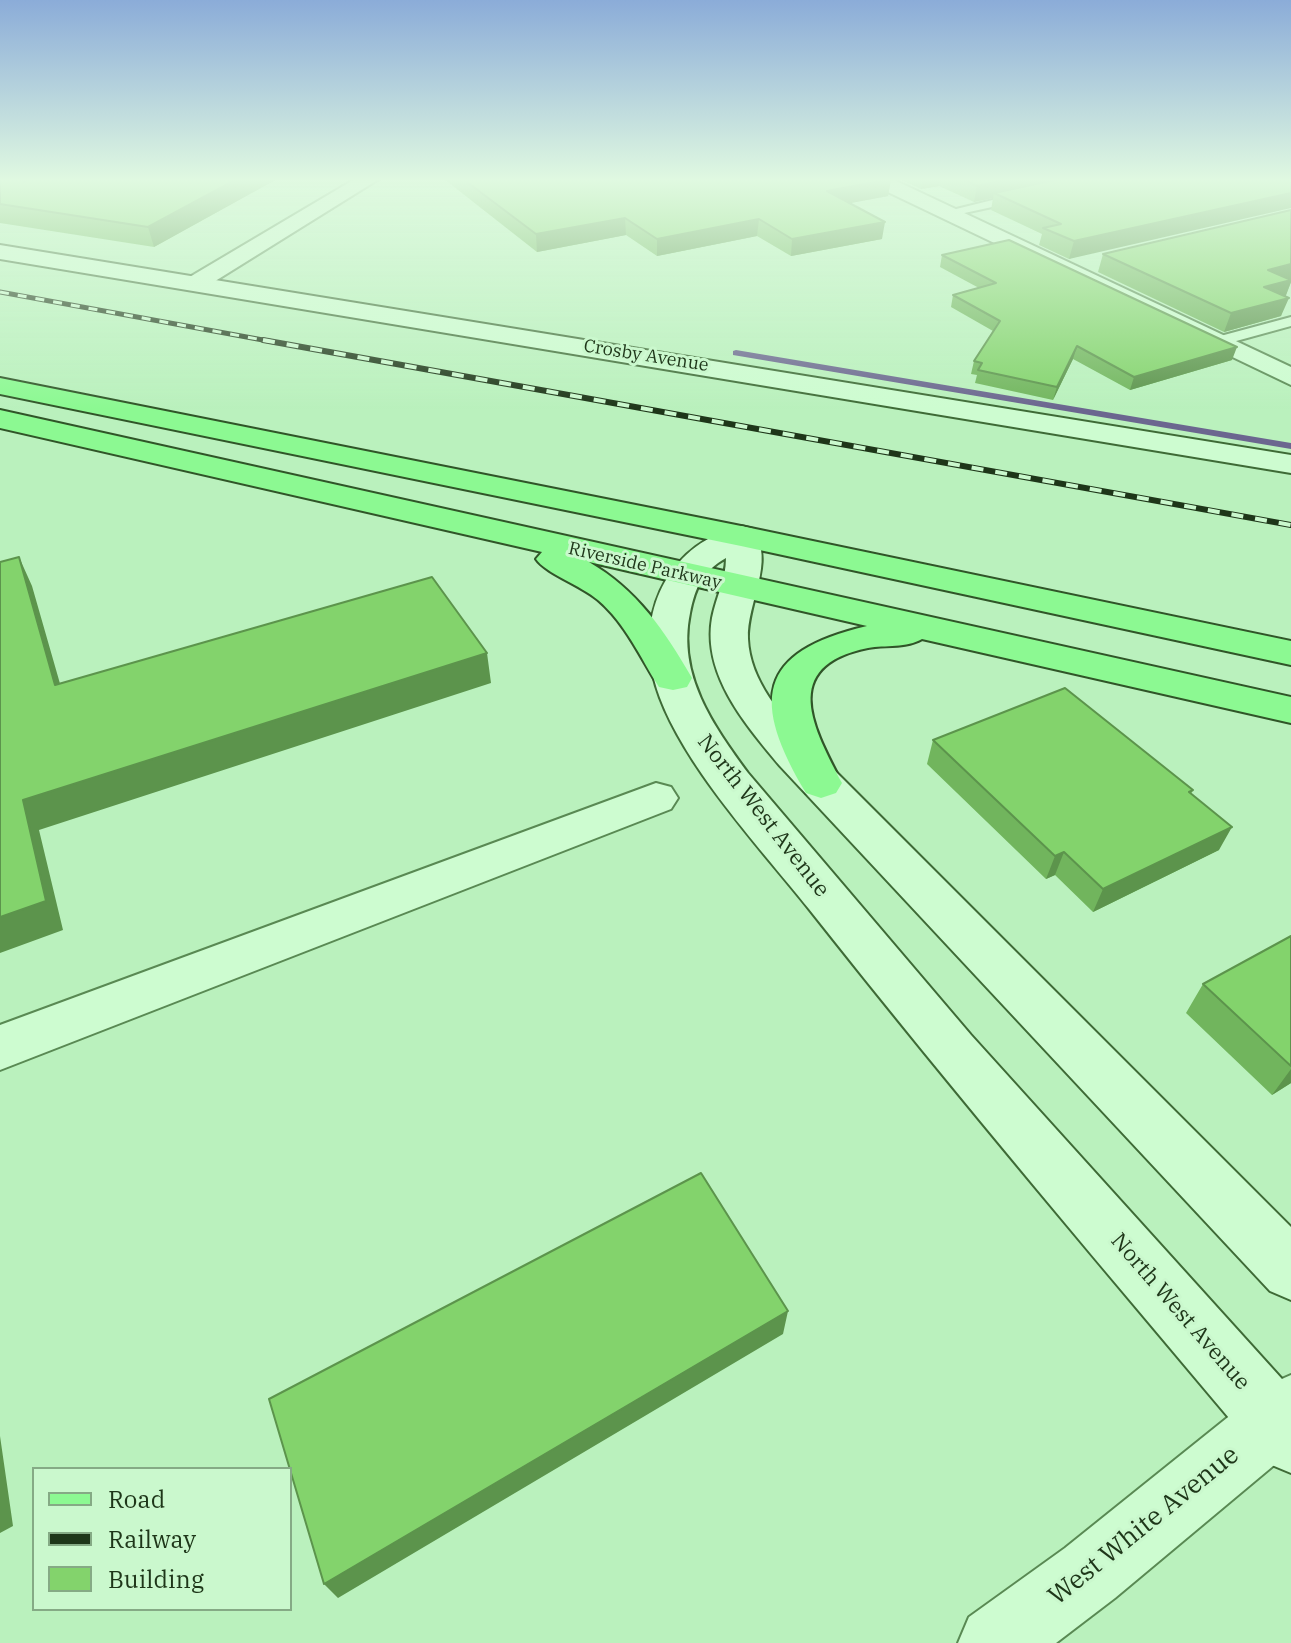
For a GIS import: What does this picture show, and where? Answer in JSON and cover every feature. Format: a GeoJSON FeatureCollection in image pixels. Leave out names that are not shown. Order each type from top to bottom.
{"type":"FeatureCollection","features":[{"type":"Feature","properties":{"kind":"main road"},"geometry":{"type":"LineString","coordinates":[[0,386],[741,536],[1291,653]]}},
{"type":"Feature","properties":{"kind":"main road","name":"Riverside Parkway"},"geometry":{"type":"LineString","coordinates":[[0,419],[1291,710]]}},
{"type":"Feature","properties":{"kind":"main road"},"geometry":{"type":"LineString","coordinates":[[461,524],[561,562],[602,586],[636,615],[673,678]]}},
{"type":"Feature","properties":{"kind":"main road"},"geometry":{"type":"LineString","coordinates":[[821,783],[796,733],[790,710],[791,692],[799,672],[820,653],[853,640],[903,633],[958,636]]}},
{"type":"Feature","properties":{"kind":"street","name":"Crosby Avenue"},"geometry":{"type":"LineString","coordinates":[[23,256],[1291,464]]}},
{"type":"Feature","properties":{"kind":"street"},"geometry":{"type":"LineString","coordinates":[[196,283],[241,256]]}},
{"type":"Feature","properties":{"kind":"street"},"geometry":{"type":"LineString","coordinates":[[1040,256],[1291,377]]}},
{"type":"Feature","properties":{"kind":"street"},"geometry":{"type":"LineString","coordinates":[[1070,269],[1100,262]]}},
{"type":"Feature","properties":{"kind":"street"},"geometry":{"type":"LineString","coordinates":[[741,536],[744,563],[729,638],[733,663],[745,691],[764,720],[821,783],[1291,1270]]}},
{"type":"Feature","properties":{"kind":"street","name":"North West Avenue"},"geometry":{"type":"LineString","coordinates":[[741,536],[703,557],[686,574],[669,615],[667,645],[673,678],[685,712],[733,783],[952,1051],[1285,1422]]}},
{"type":"Feature","properties":{"kind":"street"},"geometry":{"type":"LineString","coordinates":[[0,1048],[656,798]]}},
{"type":"Feature","properties":{"kind":"street","name":"West White Avenue"},"geometry":{"type":"LineString","coordinates":[[995,1643],[1285,1422]]}},
{"type":"Feature","properties":{"kind":"lane"},"geometry":{"type":"LineString","coordinates":[[1218,341],[1291,321]]}},
{"type":"Feature","properties":{"kind":"building"},"geometry":{"type":"Polygon","coordinates":[[[943,256],[1042,256],[1237,347],[1134,377],[1077,346],[1057,387],[978,370],[982,363],[974,361],[1000,321],[953,295],[996,283],[943,256]]]}},
{"type":"Feature","properties":{"kind":"building"},"geometry":{"type":"Polygon","coordinates":[[[1107,256],[1291,256],[1291,264],[1268,270],[1291,280],[1264,287],[1289,298],[1231,313],[1107,256]]]}},
{"type":"Feature","properties":{"kind":"building"},"geometry":{"type":"Polygon","coordinates":[[[19,557],[55,685],[432,577],[487,653],[23,800],[46,901],[0,917],[0,562],[19,557]]]}},
{"type":"Feature","properties":{"kind":"building"},"geometry":{"type":"Polygon","coordinates":[[[1065,688],[1193,790],[1189,792],[1232,827],[1103,889],[1064,852],[1055,856],[933,740],[1065,688]]]}},
{"type":"Feature","properties":{"kind":"building"},"geometry":{"type":"Polygon","coordinates":[[[1291,936],[1291,1066],[1203,984],[1291,936]]]}},
{"type":"Feature","properties":{"kind":"building"},"geometry":{"type":"Polygon","coordinates":[[[701,1173],[788,1311],[324,1584],[292,1476],[292,1467],[289,1467],[269,1399],[701,1173]]]}},
{"type":"Feature","properties":{"kind":"waterway"},"geometry":{"type":"LineString","coordinates":[[736,353],[1291,446]]}},
{"type":"Feature","properties":{"kind":"railway"},"geometry":{"type":"LineString","coordinates":[[0,292],[266,341]]}},
{"type":"Feature","properties":{"kind":"railway"},"geometry":{"type":"LineString","coordinates":[[266,341],[1291,525]]}},
{"type":"Feature","properties":{"kind":"railway"},"geometry":{"type":"LineString","coordinates":[[266,341],[274,342]]}}]}
